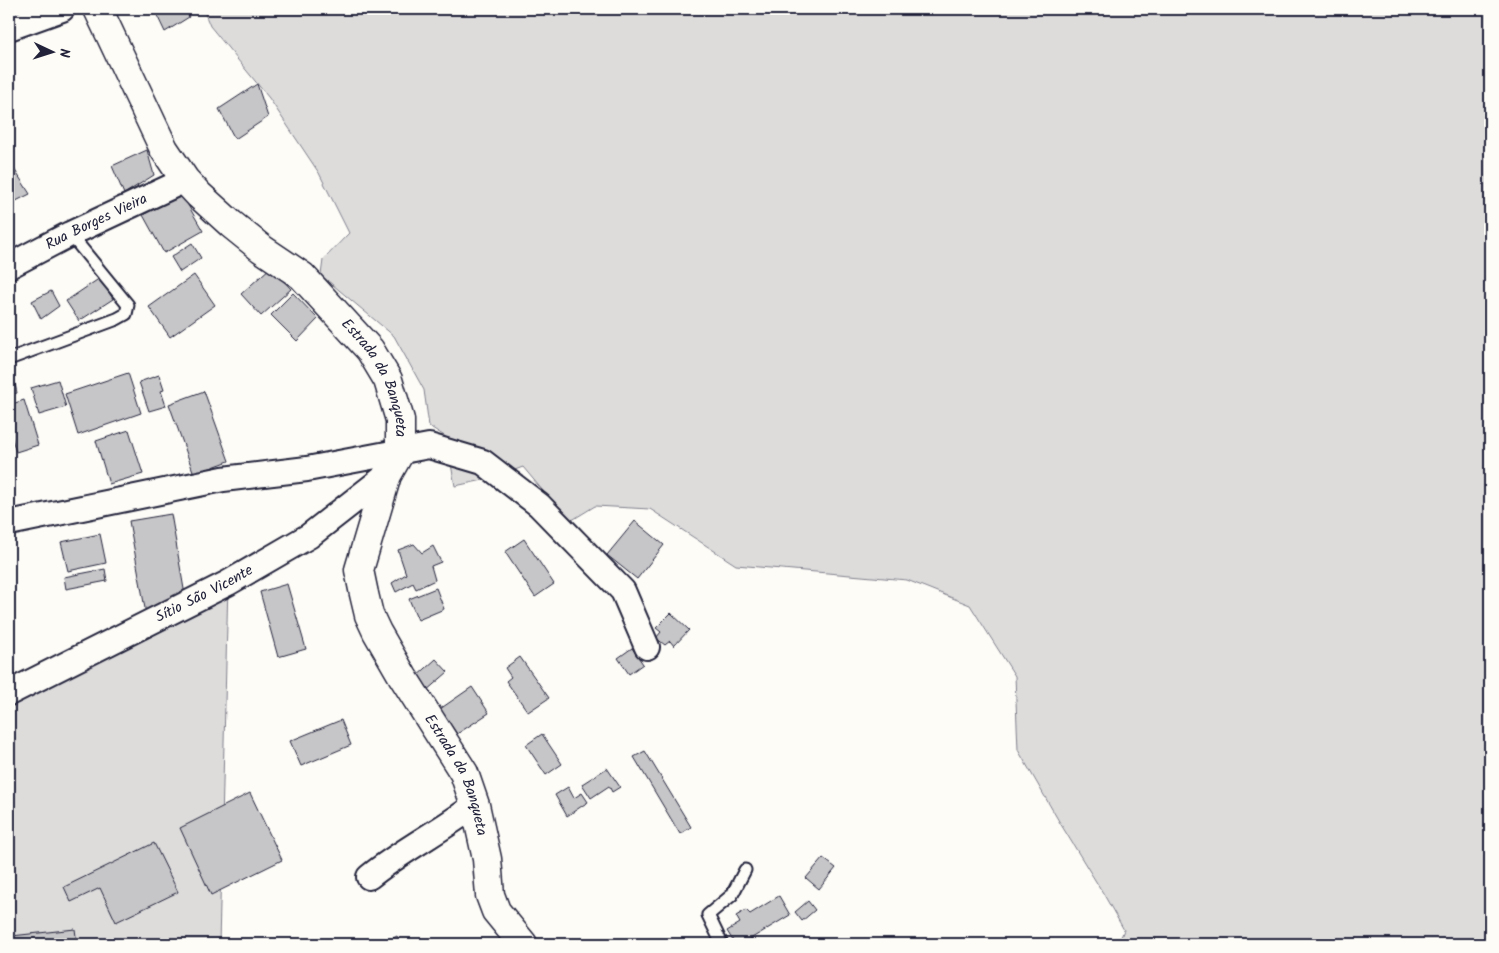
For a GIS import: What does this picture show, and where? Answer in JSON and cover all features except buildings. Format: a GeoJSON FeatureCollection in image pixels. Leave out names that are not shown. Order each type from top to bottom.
{"type":"FeatureCollection","features":[{"type":"Feature","properties":{"kind":"street"},"geometry":{"type":"LineString","coordinates":[[9,28],[62,9]]}},
{"type":"Feature","properties":{"kind":"street","name":"Estrada da Banqueta"},"geometry":{"type":"LineString","coordinates":[[98,9],[164,149],[185,180],[199,196],[231,224],[262,249],[302,276],[370,350],[388,380],[400,420],[393,464],[359,570],[369,615],[403,677],[464,773],[475,805],[487,859],[490,895],[496,911],[523,944]]}},
{"type":"Feature","properties":{"kind":"street","name":"Rua Borges Vieira"},"geometry":{"type":"LineString","coordinates":[[9,266],[70,234],[185,180]]}},
{"type":"Feature","properties":{"kind":"street"},"geometry":{"type":"LineString","coordinates":[[9,523],[223,478],[307,469],[393,464],[429,446],[483,462],[539,505],[623,591],[647,648]]}},
{"type":"Feature","properties":{"kind":"street","name":"Sítio São Vicente"},"geometry":{"type":"LineString","coordinates":[[9,693],[236,578],[310,536],[393,464]]}},
{"type":"Feature","properties":{"kind":"street"},"geometry":{"type":"LineString","coordinates":[[368,877],[456,820],[475,805]]}},
{"type":"Feature","properties":{"kind":"lane"},"geometry":{"type":"LineString","coordinates":[[9,359],[126,314],[128,304],[70,234]]}},
{"type":"Feature","properties":{"kind":"lane"},"geometry":{"type":"LineString","coordinates":[[722,944],[708,915],[732,895],[745,870]]}},
{"type":"Feature","properties":{"kind":"shaded area"},"geometry":{"type":"Polygon","coordinates":[[[203,9],[1490,9],[1490,944],[1118,944],[1124,930],[1018,750],[1015,676],[970,605],[907,580],[736,565],[650,509],[595,506],[569,522],[523,467],[493,478],[455,486],[446,437],[429,426],[424,390],[394,336],[321,275],[323,260],[349,233],[319,173],[269,98],[210,26],[203,9]]]}},
{"type":"Feature","properties":{"kind":"shaded area"},"geometry":{"type":"Polygon","coordinates":[[[228,583],[219,944],[9,944],[9,693],[228,583]]]}}]}
